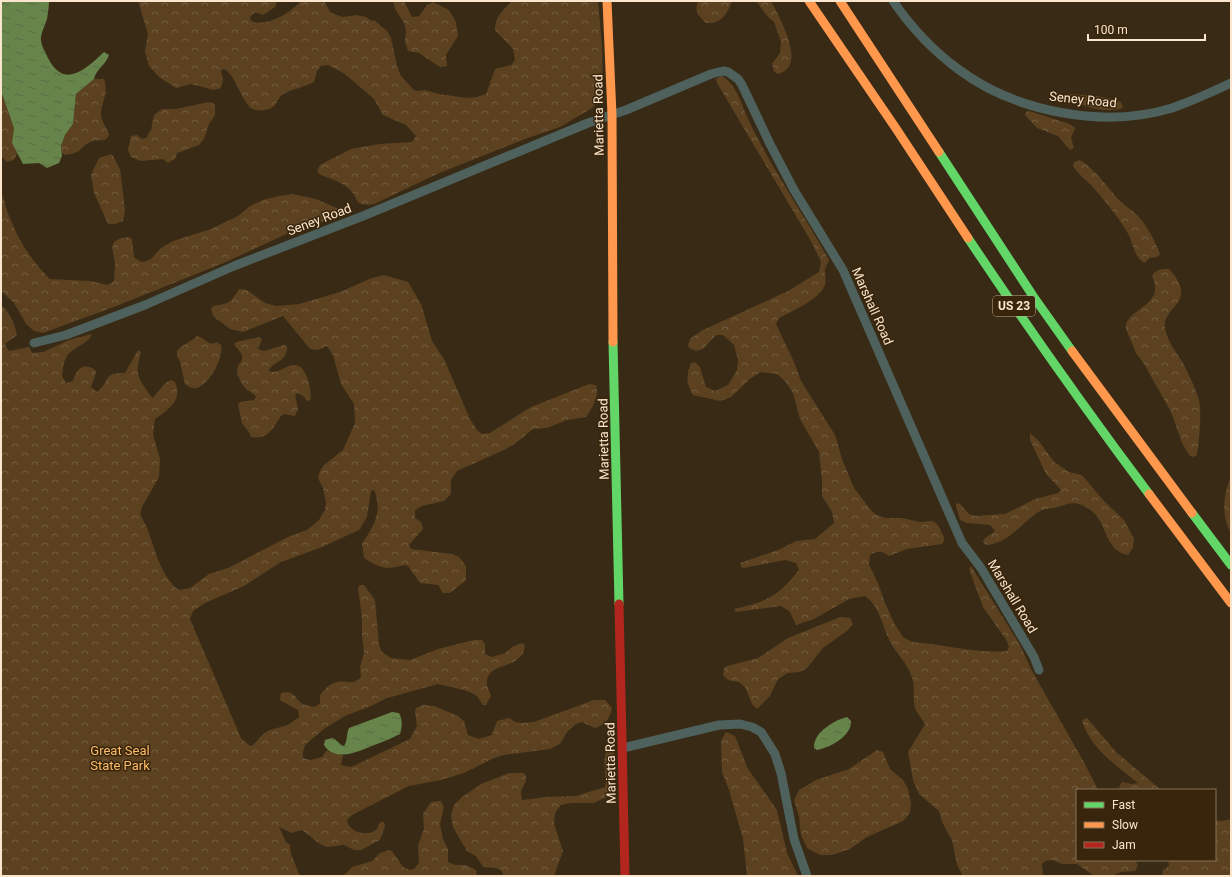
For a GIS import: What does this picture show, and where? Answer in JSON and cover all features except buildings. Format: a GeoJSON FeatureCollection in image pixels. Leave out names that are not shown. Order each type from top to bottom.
{"type":"FeatureCollection","features":[{"type":"Feature","properties":{"kind":"main road","name":"Marietta Road"},"geometry":{"type":"LineString","coordinates":[[607,1],[612,115],[620,686],[623,748],[625,876]]}},
{"type":"Feature","properties":{"kind":"main road","name":"US 23"},"geometry":{"type":"LineString","coordinates":[[809,1],[895,127],[1015,309],[1096,423],[1231,603]]}},
{"type":"Feature","properties":{"kind":"main road","name":"US 23"},"geometry":{"type":"LineString","coordinates":[[840,1],[1033,296],[1121,418],[1231,564]]}},
{"type":"Feature","properties":{"kind":"street","name":"Seney Road"},"geometry":{"type":"LineString","coordinates":[[893,1],[928,44],[958,70],[1006,96],[1037,107],[1082,115],[1120,116],[1139,114],[1171,108],[1231,83]]}},
{"type":"Feature","properties":{"kind":"street","name":"Marshall Road"},"geometry":{"type":"LineString","coordinates":[[612,115],[711,74],[723,71],[738,79],[794,190],[843,270],[944,505],[962,543],[981,568],[1034,657],[1039,670]]}},
{"type":"Feature","properties":{"kind":"street","name":"Seney Road"},"geometry":{"type":"LineString","coordinates":[[34,343],[47,341],[66,335],[145,305],[234,266],[363,216],[588,123],[612,115]]}},
{"type":"Feature","properties":{"kind":"street"},"geometry":{"type":"LineString","coordinates":[[623,748],[719,725],[740,724],[752,727],[761,732],[775,754],[781,773],[794,839],[807,876]]}},
{"type":"Feature","properties":{"kind":"green space"},"geometry":{"type":"Polygon","coordinates":[[[138,1],[277,1],[275,7],[263,15],[255,12],[250,17],[251,21],[264,22],[283,15],[299,3],[299,1],[324,1],[331,13],[343,17],[356,15],[366,17],[372,21],[374,20],[387,31],[391,38],[397,66],[401,76],[413,89],[416,91],[425,90],[439,94],[467,98],[486,94],[495,69],[511,65],[515,60],[513,49],[495,30],[498,17],[512,1],[598,1],[602,45],[603,93],[598,103],[592,108],[560,127],[525,139],[437,174],[374,204],[367,205],[359,203],[352,192],[345,186],[319,174],[317,171],[320,165],[351,149],[379,144],[412,142],[416,136],[406,125],[383,115],[374,99],[345,74],[328,65],[321,66],[317,71],[314,82],[283,94],[273,107],[267,110],[256,110],[250,108],[232,77],[225,69],[221,70],[223,80],[221,88],[214,90],[191,84],[176,88],[159,77],[149,66],[145,51],[148,34],[138,1]]]}},
{"type":"Feature","properties":{"kind":"green space"},"geometry":{"type":"Polygon","coordinates":[[[393,1],[404,1],[412,17],[419,16],[427,5],[433,2],[449,10],[456,22],[458,36],[446,55],[447,66],[440,67],[419,53],[408,51],[405,42],[405,26],[395,8],[393,1]]]}},
{"type":"Feature","properties":{"kind":"green space"},"geometry":{"type":"Polygon","coordinates":[[[698,1],[732,1],[723,18],[716,22],[706,23],[697,11],[696,8],[698,1]]]}},
{"type":"Feature","properties":{"kind":"green space"},"geometry":{"type":"Polygon","coordinates":[[[756,1],[771,1],[780,18],[789,41],[791,62],[786,70],[777,74],[774,71],[772,64],[780,53],[781,42],[774,22],[768,17],[756,1]]]}},
{"type":"Feature","properties":{"kind":"green space"},"geometry":{"type":"Polygon","coordinates":[[[721,76],[731,83],[735,89],[757,137],[829,260],[825,269],[826,283],[822,290],[817,296],[805,304],[779,318],[776,324],[794,362],[801,381],[835,435],[842,459],[854,488],[875,514],[885,518],[902,518],[920,522],[933,521],[938,525],[944,537],[942,544],[907,549],[889,556],[880,552],[875,552],[870,555],[869,565],[895,625],[903,637],[912,642],[971,650],[995,652],[1007,651],[1009,647],[1007,641],[983,607],[969,569],[971,566],[1020,645],[1032,671],[1085,764],[1098,789],[1076,789],[1076,861],[1136,861],[1138,865],[1135,871],[1121,872],[1111,876],[1094,876],[1077,864],[1062,864],[1052,860],[1045,861],[1042,864],[1043,876],[963,876],[957,865],[952,840],[942,822],[939,811],[919,794],[913,780],[908,752],[925,724],[915,708],[913,683],[909,670],[892,645],[880,617],[870,600],[865,596],[849,599],[814,619],[796,625],[790,612],[781,606],[736,612],[734,609],[771,597],[778,592],[799,570],[796,563],[785,560],[744,568],[741,567],[740,563],[778,550],[796,541],[815,539],[834,523],[832,512],[822,496],[819,452],[800,419],[793,393],[785,381],[777,374],[761,372],[751,378],[731,397],[720,401],[693,395],[689,387],[688,376],[691,363],[695,362],[700,367],[706,387],[715,391],[728,385],[737,370],[738,360],[734,345],[723,335],[716,335],[703,349],[696,351],[689,348],[688,345],[690,339],[701,331],[788,291],[819,272],[821,262],[812,243],[716,79],[721,76]]]}},
{"type":"Feature","properties":{"kind":"green space"},"geometry":{"type":"Polygon","coordinates":[[[94,79],[104,79],[106,93],[101,115],[109,134],[108,137],[104,140],[90,142],[77,152],[65,155],[62,153],[61,146],[65,135],[73,124],[76,94],[94,79]]]}},
{"type":"Feature","properties":{"kind":"green space"},"geometry":{"type":"Polygon","coordinates":[[[1,91],[14,128],[12,143],[18,152],[14,160],[7,162],[2,157],[1,149],[1,91]]]}},
{"type":"Feature","properties":{"kind":"green space"},"geometry":{"type":"Polygon","coordinates":[[[1067,94],[1108,98],[1121,102],[1123,108],[1116,110],[1101,110],[1085,106],[1072,99],[1067,94]]]}},
{"type":"Feature","properties":{"kind":"green space"},"geometry":{"type":"Polygon","coordinates":[[[209,102],[215,104],[215,115],[209,124],[204,139],[199,145],[177,153],[175,159],[168,163],[163,159],[141,161],[131,157],[128,150],[131,136],[137,135],[142,139],[146,138],[151,130],[154,115],[162,109],[176,109],[209,102]]]}},
{"type":"Feature","properties":{"kind":"green space"},"geometry":{"type":"Polygon","coordinates":[[[1029,111],[1070,124],[1075,128],[1071,138],[1074,148],[1070,150],[1058,136],[1037,128],[1025,115],[1026,112],[1029,111]]]}},
{"type":"Feature","properties":{"kind":"green space"},"geometry":{"type":"Polygon","coordinates":[[[112,154],[120,169],[125,210],[123,221],[115,224],[108,224],[94,193],[91,175],[99,158],[112,154]]]}},
{"type":"Feature","properties":{"kind":"green space"},"geometry":{"type":"Polygon","coordinates":[[[1080,160],[1101,179],[1119,200],[1134,212],[1146,226],[1160,254],[1157,257],[1149,258],[1145,263],[1138,258],[1129,236],[1119,220],[1106,202],[1073,166],[1074,162],[1080,160]]]}},
{"type":"Feature","properties":{"kind":"green space"},"geometry":{"type":"Polygon","coordinates":[[[1,193],[9,216],[21,241],[37,265],[50,279],[90,281],[108,285],[114,281],[115,264],[112,249],[113,245],[114,242],[122,238],[129,237],[132,239],[134,257],[139,261],[144,262],[151,259],[161,248],[173,241],[211,229],[238,216],[250,206],[263,200],[293,194],[316,199],[339,209],[339,213],[334,218],[293,231],[226,262],[119,305],[43,333],[34,331],[26,324],[14,303],[1,291],[1,193]]]}},
{"type":"Feature","properties":{"kind":"green space"},"geometry":{"type":"Polygon","coordinates":[[[1169,269],[1178,280],[1181,289],[1181,297],[1166,321],[1166,333],[1192,381],[1200,405],[1198,450],[1197,455],[1193,457],[1190,456],[1183,445],[1171,412],[1144,364],[1136,353],[1126,329],[1127,322],[1131,316],[1150,301],[1154,294],[1155,286],[1152,276],[1153,274],[1159,270],[1169,269]]]}},
{"type":"Feature","properties":{"kind":"green space","name":"Great Seal State Park"},"geometry":{"type":"Polygon","coordinates":[[[384,275],[408,282],[421,304],[432,341],[444,359],[470,419],[477,430],[482,434],[490,433],[531,407],[589,384],[596,385],[596,397],[593,406],[586,417],[567,420],[547,428],[533,429],[516,443],[504,450],[457,471],[451,480],[451,494],[444,501],[422,506],[415,510],[415,518],[421,522],[423,529],[409,545],[411,549],[452,554],[459,557],[466,566],[466,580],[450,593],[443,593],[438,585],[420,583],[408,566],[405,565],[392,568],[383,568],[364,558],[362,544],[370,531],[377,512],[378,505],[374,490],[371,491],[367,517],[359,530],[322,547],[281,562],[244,586],[205,603],[193,611],[190,619],[241,738],[250,746],[253,745],[264,733],[288,725],[299,717],[298,710],[280,700],[281,693],[286,692],[293,694],[301,703],[315,707],[320,703],[320,695],[329,685],[337,682],[355,681],[361,677],[360,667],[364,653],[362,618],[358,588],[360,585],[364,585],[375,600],[379,645],[382,652],[391,658],[410,660],[438,649],[474,640],[482,640],[485,644],[485,654],[492,657],[505,653],[512,647],[522,643],[525,645],[523,653],[519,659],[494,670],[489,674],[487,683],[491,696],[486,705],[483,705],[477,696],[468,691],[438,684],[387,698],[345,716],[325,728],[305,745],[303,758],[310,760],[322,757],[327,750],[332,753],[343,755],[341,765],[351,767],[410,739],[417,726],[415,712],[416,708],[423,705],[434,706],[458,716],[464,721],[468,735],[479,739],[492,735],[497,721],[509,718],[515,722],[534,722],[594,700],[605,700],[612,708],[610,715],[602,725],[595,728],[582,722],[576,724],[567,732],[560,744],[550,749],[504,755],[494,758],[464,773],[441,780],[409,786],[352,815],[347,820],[348,824],[351,828],[359,832],[373,832],[377,829],[380,822],[384,822],[385,826],[380,840],[361,850],[354,850],[344,845],[327,847],[320,844],[302,830],[292,833],[279,827],[286,842],[290,845],[291,854],[300,876],[1,876],[1,305],[12,319],[17,335],[5,344],[9,351],[29,347],[32,353],[43,352],[69,340],[92,334],[87,341],[68,354],[65,360],[62,376],[66,383],[73,381],[76,373],[81,368],[91,368],[95,370],[96,373],[91,387],[97,392],[109,376],[117,373],[125,373],[138,350],[141,352],[138,375],[153,398],[165,383],[171,380],[175,382],[177,388],[176,399],[170,408],[155,419],[153,434],[160,459],[159,477],[142,507],[140,514],[163,570],[173,585],[179,590],[190,588],[209,574],[228,568],[288,537],[307,530],[319,520],[325,510],[326,503],[323,488],[318,478],[320,471],[324,465],[343,450],[355,423],[354,404],[341,384],[333,355],[327,346],[318,350],[310,349],[283,316],[243,332],[230,329],[213,316],[211,309],[213,306],[229,302],[239,289],[247,290],[265,303],[276,306],[299,304],[340,292],[372,278],[384,275]]]}},
{"type":"Feature","properties":{"kind":"green space"},"geometry":{"type":"Polygon","coordinates":[[[197,336],[203,338],[208,343],[217,342],[221,345],[221,350],[218,363],[211,376],[202,385],[194,388],[185,384],[177,351],[197,336]]]}},
{"type":"Feature","properties":{"kind":"green space"},"geometry":{"type":"Polygon","coordinates":[[[260,337],[262,340],[258,349],[264,351],[284,345],[287,346],[285,356],[271,367],[269,371],[279,371],[293,365],[298,365],[305,372],[309,383],[311,399],[308,401],[298,393],[295,395],[298,409],[295,416],[284,414],[266,435],[262,437],[251,437],[242,423],[238,405],[240,402],[254,400],[256,397],[253,393],[246,389],[239,378],[237,370],[242,355],[234,345],[236,342],[260,337]]]}},
{"type":"Feature","properties":{"kind":"green space"},"geometry":{"type":"Polygon","coordinates":[[[1030,433],[1038,440],[1054,462],[1069,472],[1082,475],[1103,500],[1124,520],[1134,539],[1133,548],[1128,555],[1117,550],[1113,546],[1100,521],[1094,513],[1088,508],[1076,503],[1042,510],[1008,537],[994,544],[986,545],[983,542],[984,539],[995,531],[990,525],[967,523],[960,520],[956,503],[960,504],[969,514],[975,516],[1005,514],[1035,499],[1058,493],[1061,490],[1046,474],[1030,440],[1030,433]]]}},
{"type":"Feature","properties":{"kind":"green space"},"geometry":{"type":"Polygon","coordinates":[[[1231,477],[1231,533],[1224,512],[1224,505],[1226,491],[1231,477]]]}},
{"type":"Feature","properties":{"kind":"green space"},"geometry":{"type":"Polygon","coordinates":[[[840,617],[850,618],[853,624],[848,630],[823,648],[807,668],[800,672],[788,673],[778,679],[770,696],[757,709],[752,704],[745,687],[739,682],[728,680],[723,675],[724,668],[727,666],[758,658],[788,638],[840,617]]]}},
{"type":"Feature","properties":{"kind":"green space"},"geometry":{"type":"Polygon","coordinates":[[[1087,718],[1116,752],[1160,789],[1120,789],[1119,787],[1122,782],[1132,784],[1138,783],[1105,756],[1091,740],[1082,721],[1087,718]]]}},
{"type":"Feature","properties":{"kind":"green space"},"geometry":{"type":"Polygon","coordinates":[[[726,732],[735,736],[748,769],[777,810],[787,853],[798,876],[747,876],[743,839],[729,790],[722,772],[721,741],[726,732]]]}},
{"type":"Feature","properties":{"kind":"green space"},"geometry":{"type":"Polygon","coordinates":[[[608,740],[614,742],[614,777],[611,795],[594,803],[571,803],[561,805],[555,813],[554,824],[563,851],[554,876],[503,876],[502,871],[496,868],[483,867],[476,856],[467,851],[453,827],[451,815],[454,805],[462,797],[481,784],[509,773],[524,773],[526,776],[521,793],[522,800],[576,796],[605,787],[604,762],[608,740]]]}},
{"type":"Feature","properties":{"kind":"green space"},"geometry":{"type":"Polygon","coordinates":[[[877,750],[883,752],[890,769],[903,780],[908,789],[911,803],[910,813],[903,821],[867,837],[850,849],[832,855],[820,855],[807,848],[801,835],[799,817],[794,800],[799,790],[816,780],[849,769],[877,750]]]}},
{"type":"Feature","properties":{"kind":"green space"},"geometry":{"type":"Polygon","coordinates":[[[441,801],[444,807],[440,824],[443,839],[448,849],[448,862],[455,865],[466,865],[476,870],[477,876],[343,876],[352,867],[372,861],[380,853],[389,850],[392,851],[403,867],[410,870],[414,869],[419,863],[418,845],[424,829],[423,814],[431,802],[441,801]]]}},
{"type":"Feature","properties":{"kind":"green space"},"geometry":{"type":"Polygon","coordinates":[[[1231,819],[1231,876],[1162,876],[1163,870],[1169,866],[1168,861],[1216,861],[1216,820],[1222,821],[1231,819]]]}},
{"type":"Feature","properties":{"kind":"water"},"geometry":{"type":"Polygon","coordinates":[[[1,1],[49,1],[47,19],[41,35],[41,42],[54,68],[61,73],[68,75],[83,70],[104,52],[109,55],[94,79],[76,94],[73,124],[65,135],[61,146],[62,156],[59,163],[47,168],[39,163],[23,164],[12,143],[14,128],[1,91],[1,1]]]}},
{"type":"Feature","properties":{"kind":"water"},"geometry":{"type":"Polygon","coordinates":[[[392,712],[399,713],[402,724],[401,731],[400,734],[386,741],[356,752],[342,755],[329,751],[324,745],[325,740],[332,738],[344,746],[349,728],[392,712]]]}},
{"type":"Feature","properties":{"kind":"water"},"geometry":{"type":"Polygon","coordinates":[[[847,717],[851,721],[848,732],[844,736],[828,747],[817,750],[814,748],[817,737],[821,732],[831,724],[847,717]]]}},
{"type":"Feature","properties":{"kind":"traffic: fast"},"geometry":{"type":"LineString","coordinates":[[939,152],[1033,296],[1072,351]]}},
{"type":"Feature","properties":{"kind":"traffic: fast"},"geometry":{"type":"LineString","coordinates":[[968,238],[1102,431],[1149,494]]}},
{"type":"Feature","properties":{"kind":"traffic: fast"},"geometry":{"type":"LineString","coordinates":[[613,342],[619,604]]}},
{"type":"Feature","properties":{"kind":"traffic: fast"},"geometry":{"type":"LineString","coordinates":[[1192,513],[1231,565]]}},
{"type":"Feature","properties":{"kind":"traffic: slow"},"geometry":{"type":"LineString","coordinates":[[607,1],[612,115],[613,342]]}},
{"type":"Feature","properties":{"kind":"traffic: slow"},"geometry":{"type":"LineString","coordinates":[[809,1],[895,127],[968,238]]}},
{"type":"Feature","properties":{"kind":"traffic: slow"},"geometry":{"type":"LineString","coordinates":[[840,1],[939,152]]}},
{"type":"Feature","properties":{"kind":"traffic: slow"},"geometry":{"type":"LineString","coordinates":[[1072,351],[1192,513]]}},
{"type":"Feature","properties":{"kind":"traffic: slow"},"geometry":{"type":"LineString","coordinates":[[1149,494],[1231,603]]}},
{"type":"Feature","properties":{"kind":"traffic: jam"},"geometry":{"type":"LineString","coordinates":[[619,604],[625,876]]}}]}
